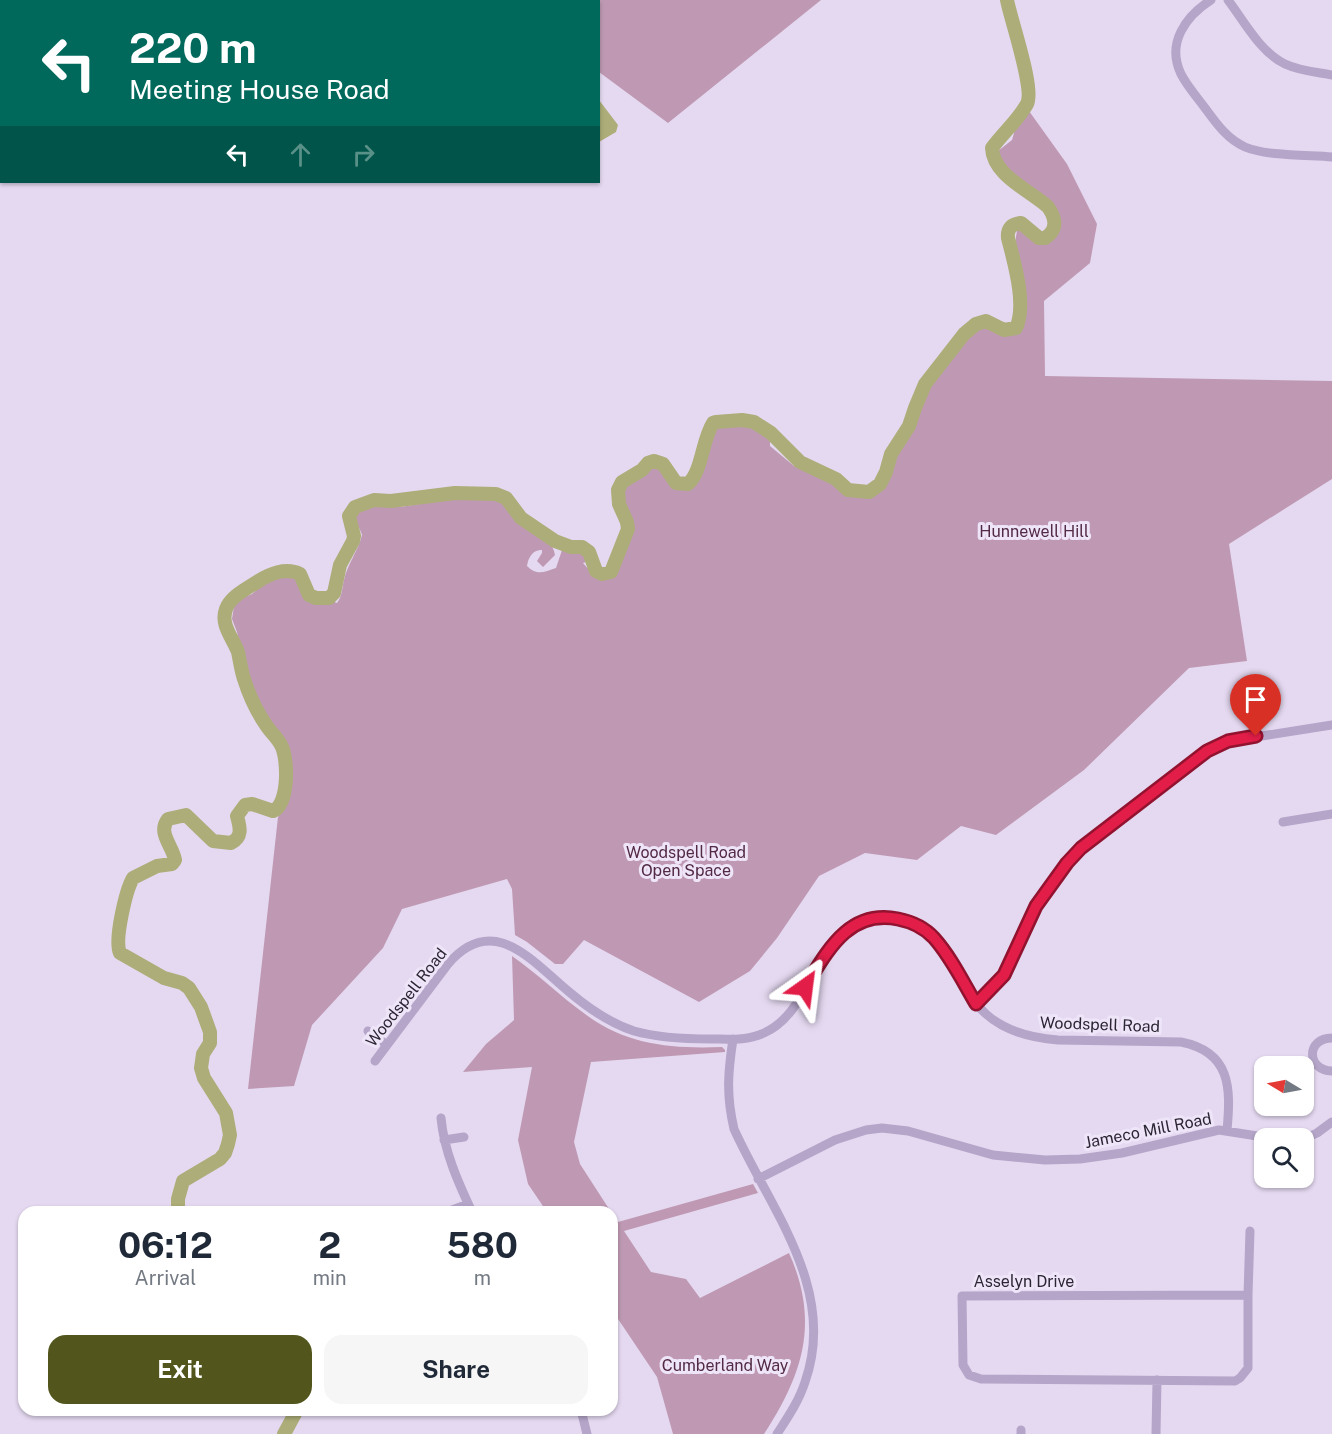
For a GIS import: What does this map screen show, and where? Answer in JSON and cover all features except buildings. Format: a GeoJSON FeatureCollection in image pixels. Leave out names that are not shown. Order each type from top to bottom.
{"type":"FeatureCollection","features":[{"type":"Feature","properties":{"kind":"street"},"geometry":{"type":"LineString","coordinates":[[1211,0],[1194,13],[1182,27],[1176,48],[1176,58],[1182,75],[1220,128],[1232,139],[1251,149],[1332,157]]}},
{"type":"Feature","properties":{"kind":"street"},"geometry":{"type":"LineString","coordinates":[[1228,0],[1261,44],[1277,60],[1302,70],[1332,75]]}},
{"type":"Feature","properties":{"kind":"street"},"geometry":{"type":"LineString","coordinates":[[976,1004],[1004,975],[1030,917],[1050,883],[1081,848],[1201,755],[1220,744],[1332,725]]}},
{"type":"Feature","properties":{"kind":"street"},"geometry":{"type":"LineString","coordinates":[[1283,822],[1332,814]]}},
{"type":"Feature","properties":{"kind":"street","name":"Woodspell Road"},"geometry":{"type":"LineString","coordinates":[[375,1061],[456,955],[471,946],[486,941],[514,946],[530,957],[584,1005],[625,1028],[662,1037],[733,1039],[758,1035],[776,1025],[795,1003],[834,942],[852,927],[880,918],[892,918],[907,920],[924,929],[939,945],[976,1004],[1000,1024],[1023,1034],[1040,1038],[1181,1042],[1199,1047],[1213,1057],[1225,1076],[1228,1095],[1227,1130]]}},
{"type":"Feature","properties":{"kind":"street"},"geometry":{"type":"LineString","coordinates":[[368,1031],[387,1045]]}},
{"type":"Feature","properties":{"kind":"street"},"geometry":{"type":"LineString","coordinates":[[1332,1038],[1325,1038],[1318,1042],[1312,1055],[1320,1069],[1332,1071]]}},
{"type":"Feature","properties":{"kind":"street"},"geometry":{"type":"LineString","coordinates":[[733,1039],[727,1083],[728,1106],[734,1129],[802,1264],[812,1297],[814,1317],[812,1356],[806,1381],[795,1405],[777,1434]]}},
{"type":"Feature","properties":{"kind":"street"},"geometry":{"type":"LineString","coordinates":[[441,1118],[450,1160],[469,1206]]}},
{"type":"Feature","properties":{"kind":"street"},"geometry":{"type":"LineString","coordinates":[[1314,1134],[1332,1122]]}},
{"type":"Feature","properties":{"kind":"street","name":"Jameco Mill Road"},"geometry":{"type":"LineString","coordinates":[[758,1179],[835,1140],[866,1130],[882,1128],[908,1131],[984,1153],[1045,1160],[1097,1157],[1202,1133],[1227,1130],[1254,1135]]}},
{"type":"Feature","properties":{"kind":"street"},"geometry":{"type":"LineString","coordinates":[[444,1140],[464,1137]]}},
{"type":"Feature","properties":{"kind":"street","name":"Asselyn Drive"},"geometry":{"type":"LineString","coordinates":[[1248,1295],[962,1296],[964,1369],[972,1377],[981,1379],[1228,1382],[1240,1378],[1248,1368],[1249,1361],[1250,1231]]}},
{"type":"Feature","properties":{"kind":"street"},"geometry":{"type":"LineString","coordinates":[[1156,1434],[1157,1380]]}},
{"type":"Feature","properties":{"kind":"street"},"geometry":{"type":"LineString","coordinates":[[582,1416],[587,1434]]}},
{"type":"Feature","properties":{"kind":"green space"},"geometry":{"type":"Polygon","coordinates":[[[600,0],[821,0],[668,123],[600,73],[600,0]]]}},
{"type":"Feature","properties":{"kind":"green space","name":"Hunnewell Hill"},"geometry":{"type":"Polygon","coordinates":[[[1029,111],[1067,164],[1097,224],[1090,263],[1044,301],[1045,376],[1332,381],[1332,479],[1229,544],[1247,661],[1189,668],[1084,770],[996,835],[961,826],[917,860],[865,853],[819,876],[777,938],[750,971],[699,1002],[584,940],[563,964],[555,964],[515,935],[512,889],[507,879],[402,909],[383,948],[312,1025],[294,1086],[248,1089],[278,817],[286,806],[290,771],[288,751],[281,735],[269,722],[248,679],[232,619],[234,606],[240,599],[252,594],[267,581],[288,574],[299,580],[301,589],[309,597],[337,603],[345,574],[362,535],[355,519],[358,511],[371,504],[391,507],[406,506],[469,495],[497,497],[507,503],[504,502],[503,505],[514,516],[514,520],[550,542],[555,555],[543,567],[537,561],[542,550],[536,551],[527,566],[534,571],[541,572],[556,568],[562,550],[575,548],[585,553],[589,561],[583,563],[590,570],[595,574],[604,575],[621,559],[630,538],[631,523],[621,496],[627,481],[632,478],[638,479],[652,466],[661,470],[675,484],[686,484],[697,470],[713,430],[718,424],[721,426],[740,423],[762,428],[761,432],[770,438],[770,446],[794,466],[827,479],[842,492],[856,497],[876,494],[884,485],[938,373],[969,335],[981,323],[997,332],[1003,332],[1013,328],[1020,321],[1025,306],[1025,297],[1017,259],[1017,231],[1021,228],[1031,236],[1033,241],[1047,243],[1055,238],[1060,230],[1056,215],[1049,203],[1008,170],[1001,162],[998,151],[1012,140],[1019,119],[1029,111]]]}},
{"type":"Feature","properties":{"kind":"green space"},"geometry":{"type":"Polygon","coordinates":[[[512,956],[585,1014],[617,1033],[667,1046],[722,1047],[725,1052],[591,1062],[574,1142],[580,1164],[607,1206],[543,1206],[528,1184],[518,1140],[532,1067],[463,1072],[486,1044],[514,1020],[512,956]]]}},
{"type":"Feature","properties":{"kind":"green space","name":"Cumberland Way"},"geometry":{"type":"Polygon","coordinates":[[[753,1184],[758,1193],[624,1231],[651,1272],[686,1279],[700,1298],[789,1253],[804,1302],[803,1347],[789,1390],[764,1434],[673,1434],[657,1377],[618,1319],[618,1222],[753,1184]]]}},
{"type":"Feature","properties":{"kind":"shaded area"},"geometry":{"type":"Polygon","coordinates":[[[600,101],[618,125],[616,132],[600,141],[600,101]]]}},
{"type":"Feature","properties":{"kind":"waterway"},"geometry":{"type":"LineString","coordinates":[[178,1206],[183,1181],[220,1159],[225,1153],[230,1135],[226,1113],[204,1078],[201,1068],[203,1054],[210,1043],[210,1032],[201,1007],[189,988],[182,983],[164,978],[120,953],[119,937],[124,904],[133,878],[157,866],[172,864],[175,860],[164,829],[168,819],[186,815],[213,841],[231,843],[239,835],[237,816],[245,805],[252,804],[273,811],[282,800],[286,782],[284,753],[259,715],[248,691],[238,652],[226,626],[225,615],[228,605],[239,594],[262,579],[283,571],[300,574],[309,595],[316,598],[329,598],[334,593],[340,565],[353,541],[349,516],[355,507],[374,500],[391,501],[455,493],[496,494],[506,498],[521,518],[555,541],[571,547],[582,547],[589,552],[596,571],[602,574],[611,572],[628,529],[619,504],[618,490],[622,482],[654,461],[663,464],[676,483],[688,484],[696,472],[709,430],[716,422],[742,420],[754,422],[771,433],[800,462],[836,479],[848,490],[869,492],[880,484],[891,454],[909,426],[925,384],[964,334],[976,324],[986,321],[1004,330],[1016,328],[1019,319],[1020,296],[1008,238],[1009,229],[1021,223],[1039,238],[1045,238],[1054,228],[1053,215],[1048,207],[1005,174],[994,158],[992,148],[1023,110],[1029,96],[1025,70],[1007,0]]}},
{"type":"Feature","properties":{"kind":"waterway"},"geometry":{"type":"LineString","coordinates":[[284,1434],[294,1416]]}},
{"type":"Feature","properties":{"kind":"route"},"geometry":{"type":"LineString","coordinates":[[805,987],[827,951],[846,931],[872,919],[892,918],[916,924],[934,939],[976,1004],[1004,975],[1043,894],[1058,873],[1081,848],[1207,751],[1228,741],[1256,736]]}},
{"type":"Feature","properties":{"kind":"park label","name":"Woodspell Road Open Space"},"geometry":{"type":"Point","coordinates":[686,861]}}]}
